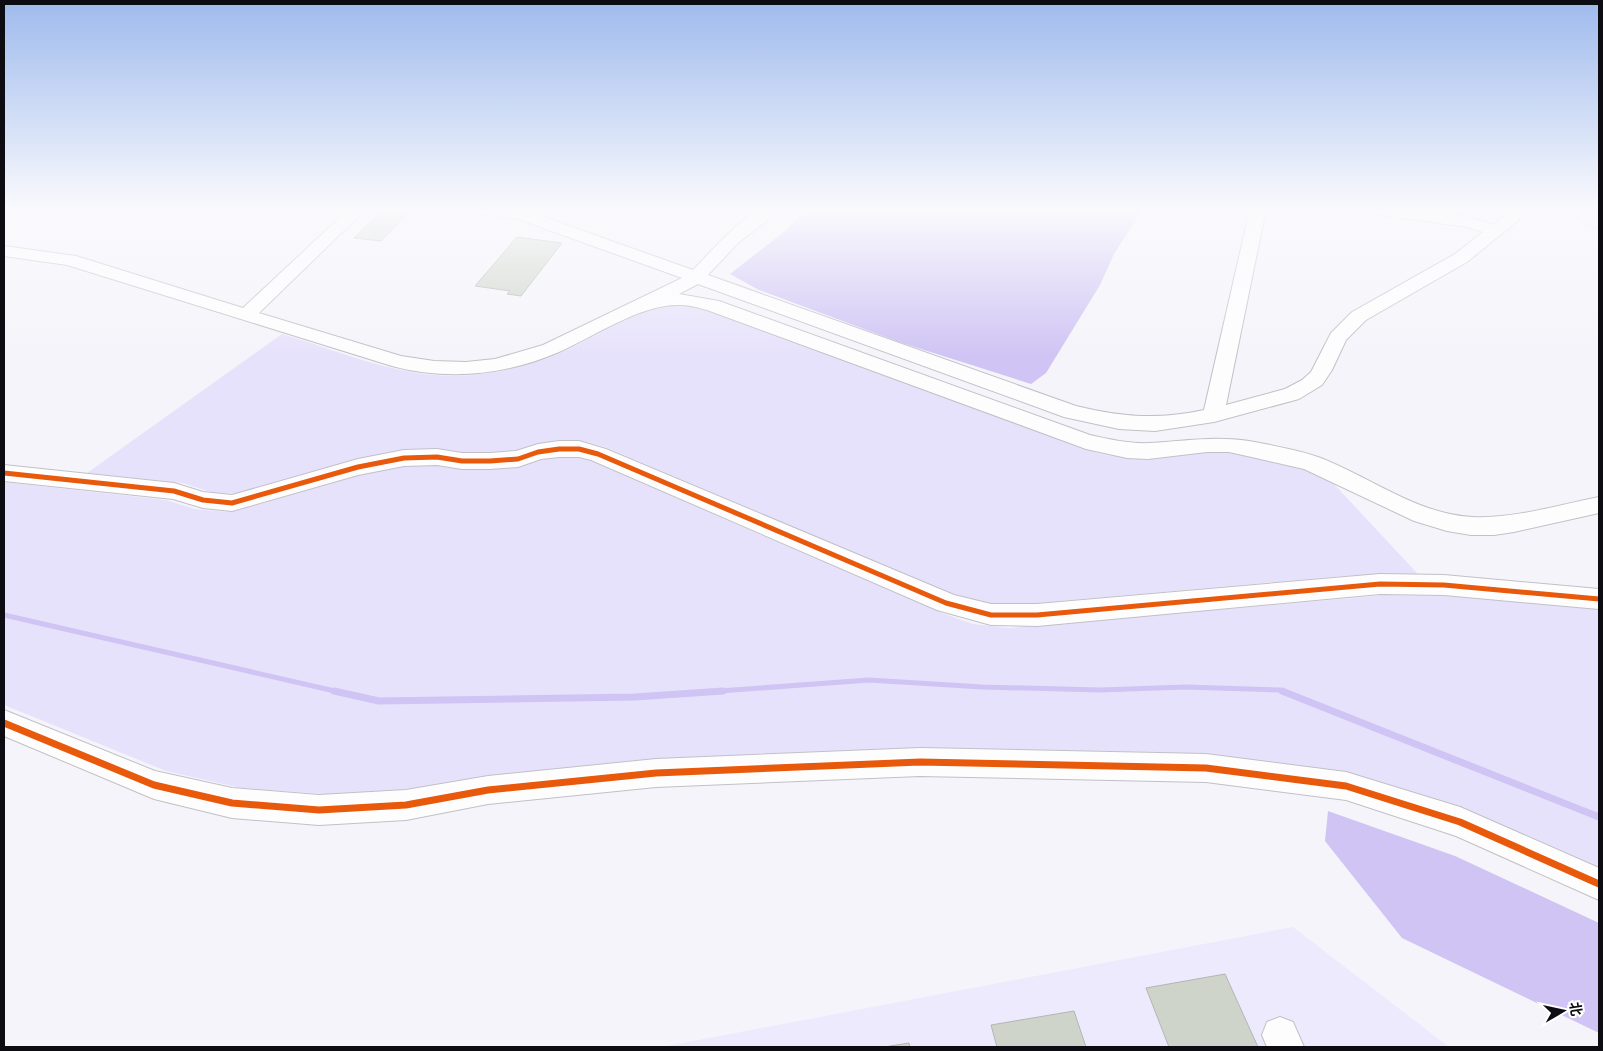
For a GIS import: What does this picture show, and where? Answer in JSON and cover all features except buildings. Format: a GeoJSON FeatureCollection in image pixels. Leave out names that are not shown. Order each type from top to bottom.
{"type":"FeatureCollection","features":[{"type":"Feature","properties":{"kind":"street"},"geometry":{"type":"LineString","coordinates":[[59,258],[399,362],[423,367],[450,369],[478,368],[533,356],[558,347],[696,277],[714,258]]}},
{"type":"Feature","properties":{"kind":"street"},"geometry":{"type":"LineString","coordinates":[[246,315],[306,258]]}},
{"type":"Feature","properties":{"kind":"street"},"geometry":{"type":"LineString","coordinates":[[644,258],[1071,412],[1103,420],[1136,424],[1167,423],[1214,414],[1284,397],[1306,388],[1316,381],[1323,372],[1334,345],[1345,329],[1358,316],[1461,258]]}},
{"type":"Feature","properties":{"kind":"street"},"geometry":{"type":"LineString","coordinates":[[1214,414],[1247,258]]}},
{"type":"Feature","properties":{"kind":"street"},"geometry":{"type":"LineString","coordinates":[[643,304],[681,299],[712,305],[1086,442],[1107,447],[1148,451],[1207,445],[1229,445],[1310,463],[1422,515],[1447,522],[1471,526],[1494,526],[1599,505]]}},
{"type":"Feature","properties":{"kind":"street"},"geometry":{"type":"LineString","coordinates":[[4,473],[174,491],[203,500],[232,504],[358,467],[404,458],[437,457],[462,461],[490,461],[518,459],[538,452],[559,448],[579,449],[598,454],[946,603],[976,613],[1006,617],[1036,615],[1380,584],[1444,586],[1599,599]]}},
{"type":"Feature","properties":{"kind":"street"},"geometry":{"type":"LineString","coordinates":[[4,723],[154,785],[232,803],[319,810],[406,805],[488,790],[666,772],[920,762],[1206,768],[1346,786],[1460,822],[1599,884]]}},
{"type":"Feature","properties":{"kind":"shaded area"},"geometry":{"type":"Polygon","coordinates":[[[751,258],[1112,258],[1100,285],[1046,373],[1031,384],[899,342],[759,290],[730,274],[751,258]]]}},
{"type":"Feature","properties":{"kind":"shaded area"},"geometry":{"type":"Polygon","coordinates":[[[680,304],[707,310],[1083,449],[1106,455],[1151,459],[1212,452],[1231,453],[1307,470],[1332,482],[1418,574],[1343,576],[1005,606],[978,603],[951,594],[605,447],[583,441],[536,444],[516,451],[492,453],[466,453],[441,449],[406,450],[358,459],[236,494],[211,492],[182,483],[87,473],[282,334],[400,370],[435,375],[472,375],[491,373],[545,359],[634,316],[664,306],[680,304]]]}},
{"type":"Feature","properties":{"kind":"shaded area"},"geometry":{"type":"Polygon","coordinates":[[[558,456],[575,457],[591,461],[942,613],[973,624],[1008,628],[1386,595],[1449,596],[1599,609],[1599,870],[1459,808],[1344,772],[1203,754],[918,748],[656,759],[489,776],[408,790],[325,794],[241,788],[166,771],[4,705],[4,482],[166,500],[195,509],[228,512],[359,474],[403,466],[432,465],[458,469],[487,469],[519,466],[540,459],[558,456]]]}},
{"type":"Feature","properties":{"kind":"shaded area"},"geometry":{"type":"Polygon","coordinates":[[[1328,811],[1455,856],[1599,923],[1599,1033],[1402,938],[1325,841],[1328,811]]]}},
{"type":"Feature","properties":{"kind":"shaded area"},"geometry":{"type":"Polygon","coordinates":[[[1293,927],[1449,1047],[662,1047],[1293,927]]]}},
{"type":"Feature","properties":{"kind":"waterway"},"geometry":{"type":"LineString","coordinates":[[4,615],[339,692]]}},
{"type":"Feature","properties":{"kind":"waterway"},"geometry":{"type":"LineString","coordinates":[[706,692],[869,680],[982,687],[1100,690],[1186,687],[1280,690],[1285,692]]}},
{"type":"Feature","properties":{"kind":"waterway"},"geometry":{"type":"LineString","coordinates":[[334,691],[379,701],[635,697],[723,691]]}},
{"type":"Feature","properties":{"kind":"waterway"},"geometry":{"type":"LineString","coordinates":[[1282,691],[1599,817]]}},
{"type":"Feature","properties":{"kind":"cycle path"},"geometry":{"type":"LineString","coordinates":[[4,473],[174,491],[203,500],[232,503],[358,467],[404,458],[437,457],[462,461],[490,461],[518,459],[538,452],[559,449],[579,449],[598,454],[946,603],[991,615],[1037,615],[1380,584],[1444,585],[1599,599]]}},
{"type":"Feature","properties":{"kind":"cycle path"},"geometry":{"type":"LineString","coordinates":[[4,723],[154,785],[232,803],[319,810],[406,805],[488,790],[656,773],[920,762],[1206,768],[1346,786],[1460,822],[1599,884]]}}]}
